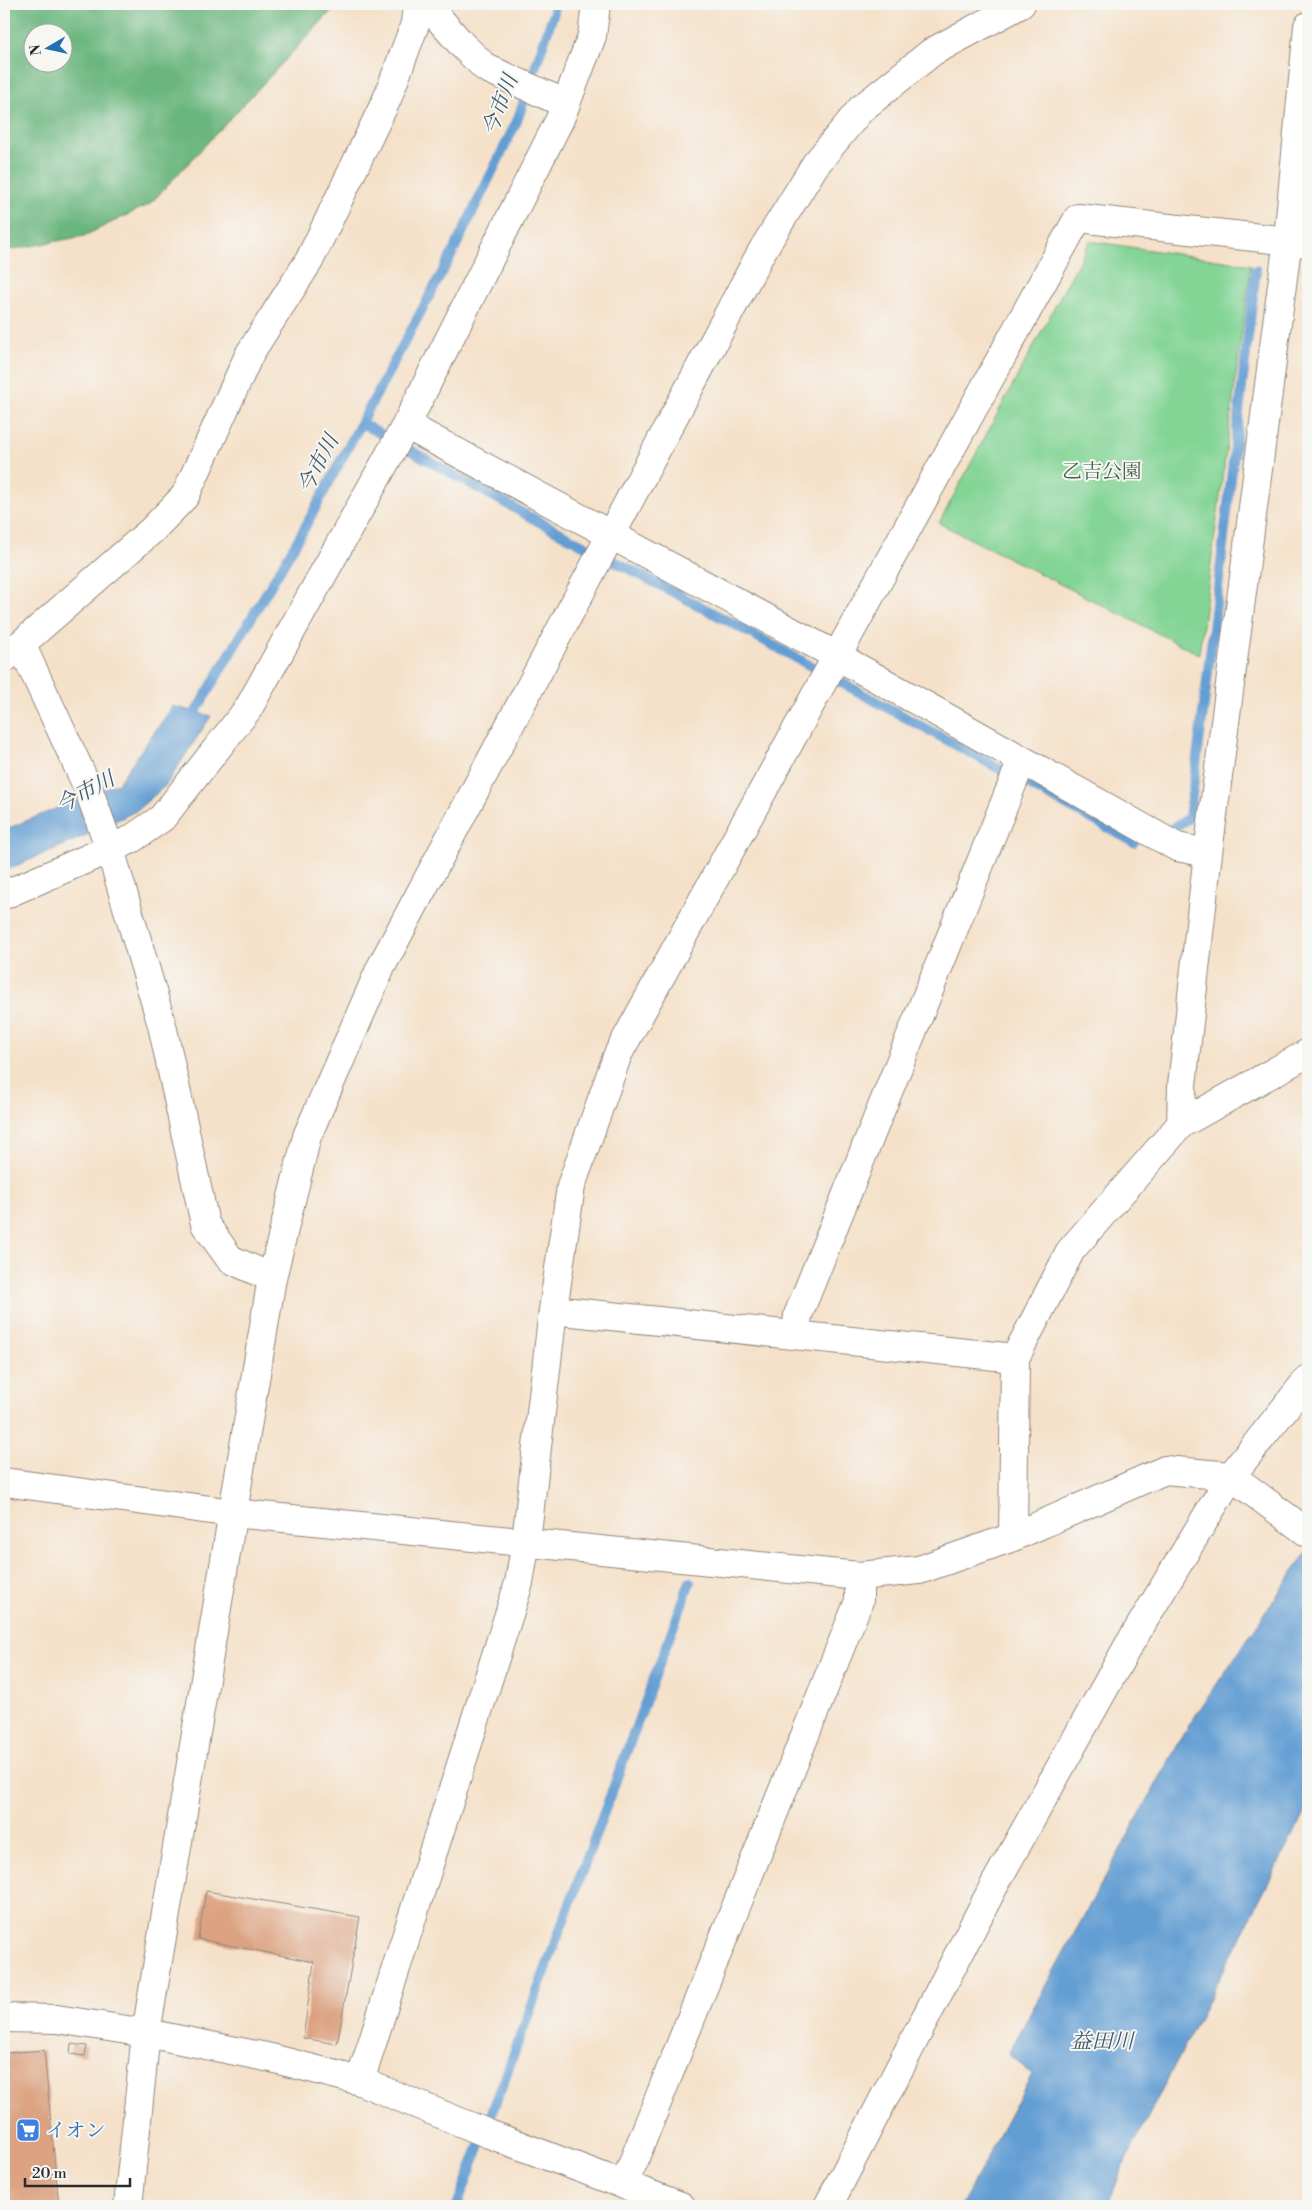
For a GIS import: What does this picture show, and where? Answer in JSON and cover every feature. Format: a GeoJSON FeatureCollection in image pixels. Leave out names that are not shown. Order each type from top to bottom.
{"type":"FeatureCollection","features":[{"type":"Feature","properties":{"kind":"street"},"geometry":{"type":"LineString","coordinates":[[272,1278],[230,1259],[205,1224],[162,1025],[106,839],[88,788],[13,652],[152,530],[185,496],[250,353],[309,261],[388,99],[415,24],[417,4]]}},
{"type":"Feature","properties":{"kind":"street"},"geometry":{"type":"LineString","coordinates":[[426,4],[464,47],[486,68],[559,101]]}},
{"type":"Feature","properties":{"kind":"street"},"geometry":{"type":"LineString","coordinates":[[4,895],[106,839],[130,840],[162,818],[248,709],[406,425],[560,119],[559,101],[592,36],[596,4]]}},
{"type":"Feature","properties":{"kind":"street"},"geometry":{"type":"LineString","coordinates":[[128,2206],[146,2033],[272,1278],[307,1136],[381,967],[762,251],[815,165],[861,108],[932,52],[1021,4]]}},
{"type":"Feature","properties":{"kind":"street"},"geometry":{"type":"LineString","coordinates":[[1181,1124],[1182,1085],[1208,853],[1298,241],[1308,26]]}},
{"type":"Feature","properties":{"kind":"street"},"geometry":{"type":"LineString","coordinates":[[360,2081],[519,1583],[526,1541],[553,1310],[572,1186],[618,1054],[1078,218],[1298,241]]}},
{"type":"Feature","properties":{"kind":"street"},"geometry":{"type":"LineString","coordinates":[[406,425],[837,656],[1177,847],[1208,853]]}},
{"type":"Feature","properties":{"kind":"street"},"geometry":{"type":"LineString","coordinates":[[796,1335],[798,1315],[1022,760]]}},
{"type":"Feature","properties":{"kind":"street"},"geometry":{"type":"LineString","coordinates":[[1014,1537],[1015,1358],[1071,1250],[1181,1124],[1308,1054]]}},
{"type":"Feature","properties":{"kind":"street"},"geometry":{"type":"LineString","coordinates":[[553,1310],[1015,1358]]}},
{"type":"Feature","properties":{"kind":"street"},"geometry":{"type":"LineString","coordinates":[[828,2206],[996,1882],[1126,1648],[1231,1476],[1308,1379]]}},
{"type":"Feature","properties":{"kind":"street"},"geometry":{"type":"LineString","coordinates":[[4,1482],[233,1513],[859,1576],[918,1570],[1014,1537],[1166,1470],[1231,1476],[1308,1533]]}},
{"type":"Feature","properties":{"kind":"street"},"geometry":{"type":"LineString","coordinates":[[624,2185],[859,1601],[859,1576]]}},
{"type":"Feature","properties":{"kind":"street"},"geometry":{"type":"LineString","coordinates":[[4,2018],[57,2020],[146,2033],[271,2058],[360,2081],[490,2134],[682,2206]]}},
{"type":"Feature","properties":{"kind":"green space"},"geometry":{"type":"Polygon","coordinates":[[[4,4],[338,4],[150,204],[84,236],[4,251],[4,4]]]}},
{"type":"Feature","properties":{"kind":"green space","name":"乙吉公園"},"geometry":{"type":"Polygon","coordinates":[[[1090,241],[1251,265],[1199,654],[939,523],[1090,241]]]}},
{"type":"Feature","properties":{"kind":"water"},"geometry":{"type":"Polygon","coordinates":[[[173,706],[211,716],[166,785],[136,811],[4,871],[4,830],[118,783],[173,706]]]}},
{"type":"Feature","properties":{"kind":"water","name":"益田川"},"geometry":{"type":"Polygon","coordinates":[[[1308,1550],[1308,1806],[1127,2158],[1107,2206],[961,2206],[1032,2074],[1008,2054],[1187,1728],[1308,1550]]]}},
{"type":"Feature","properties":{"kind":"building"},"geometry":{"type":"Polygon","coordinates":[[[206,1891],[360,1917],[337,2044],[303,2038],[314,1962],[198,1939],[206,1891]]]}},
{"type":"Feature","properties":{"kind":"building"},"geometry":{"type":"Polygon","coordinates":[[[71,2044],[87,2046],[85,2056],[70,2054],[71,2044]]]}},
{"type":"Feature","properties":{"kind":"building","name":"イオン"},"geometry":{"type":"Polygon","coordinates":[[[44,2050],[59,2206],[4,2206],[4,2053],[44,2050]]]}},
{"type":"Feature","properties":{"kind":"waterway","name":"今市川"},"geometry":{"type":"LineString","coordinates":[[189,723],[303,531],[452,254],[517,121],[554,12],[554,4]]}},
{"type":"Feature","properties":{"kind":"waterway"},"geometry":{"type":"LineString","coordinates":[[1173,828],[1189,818],[1256,270]]}},
{"type":"Feature","properties":{"kind":"waterway"},"geometry":{"type":"LineString","coordinates":[[361,423],[532,518],[730,622],[1134,842]]}},
{"type":"Feature","properties":{"kind":"waterway"},"geometry":{"type":"LineString","coordinates":[[457,2206],[690,1582]]}},
{"type":"Feature","properties":{"kind":"place","name":"イオン"},"geometry":{"type":"Point","coordinates":[28,2130]}}]}
